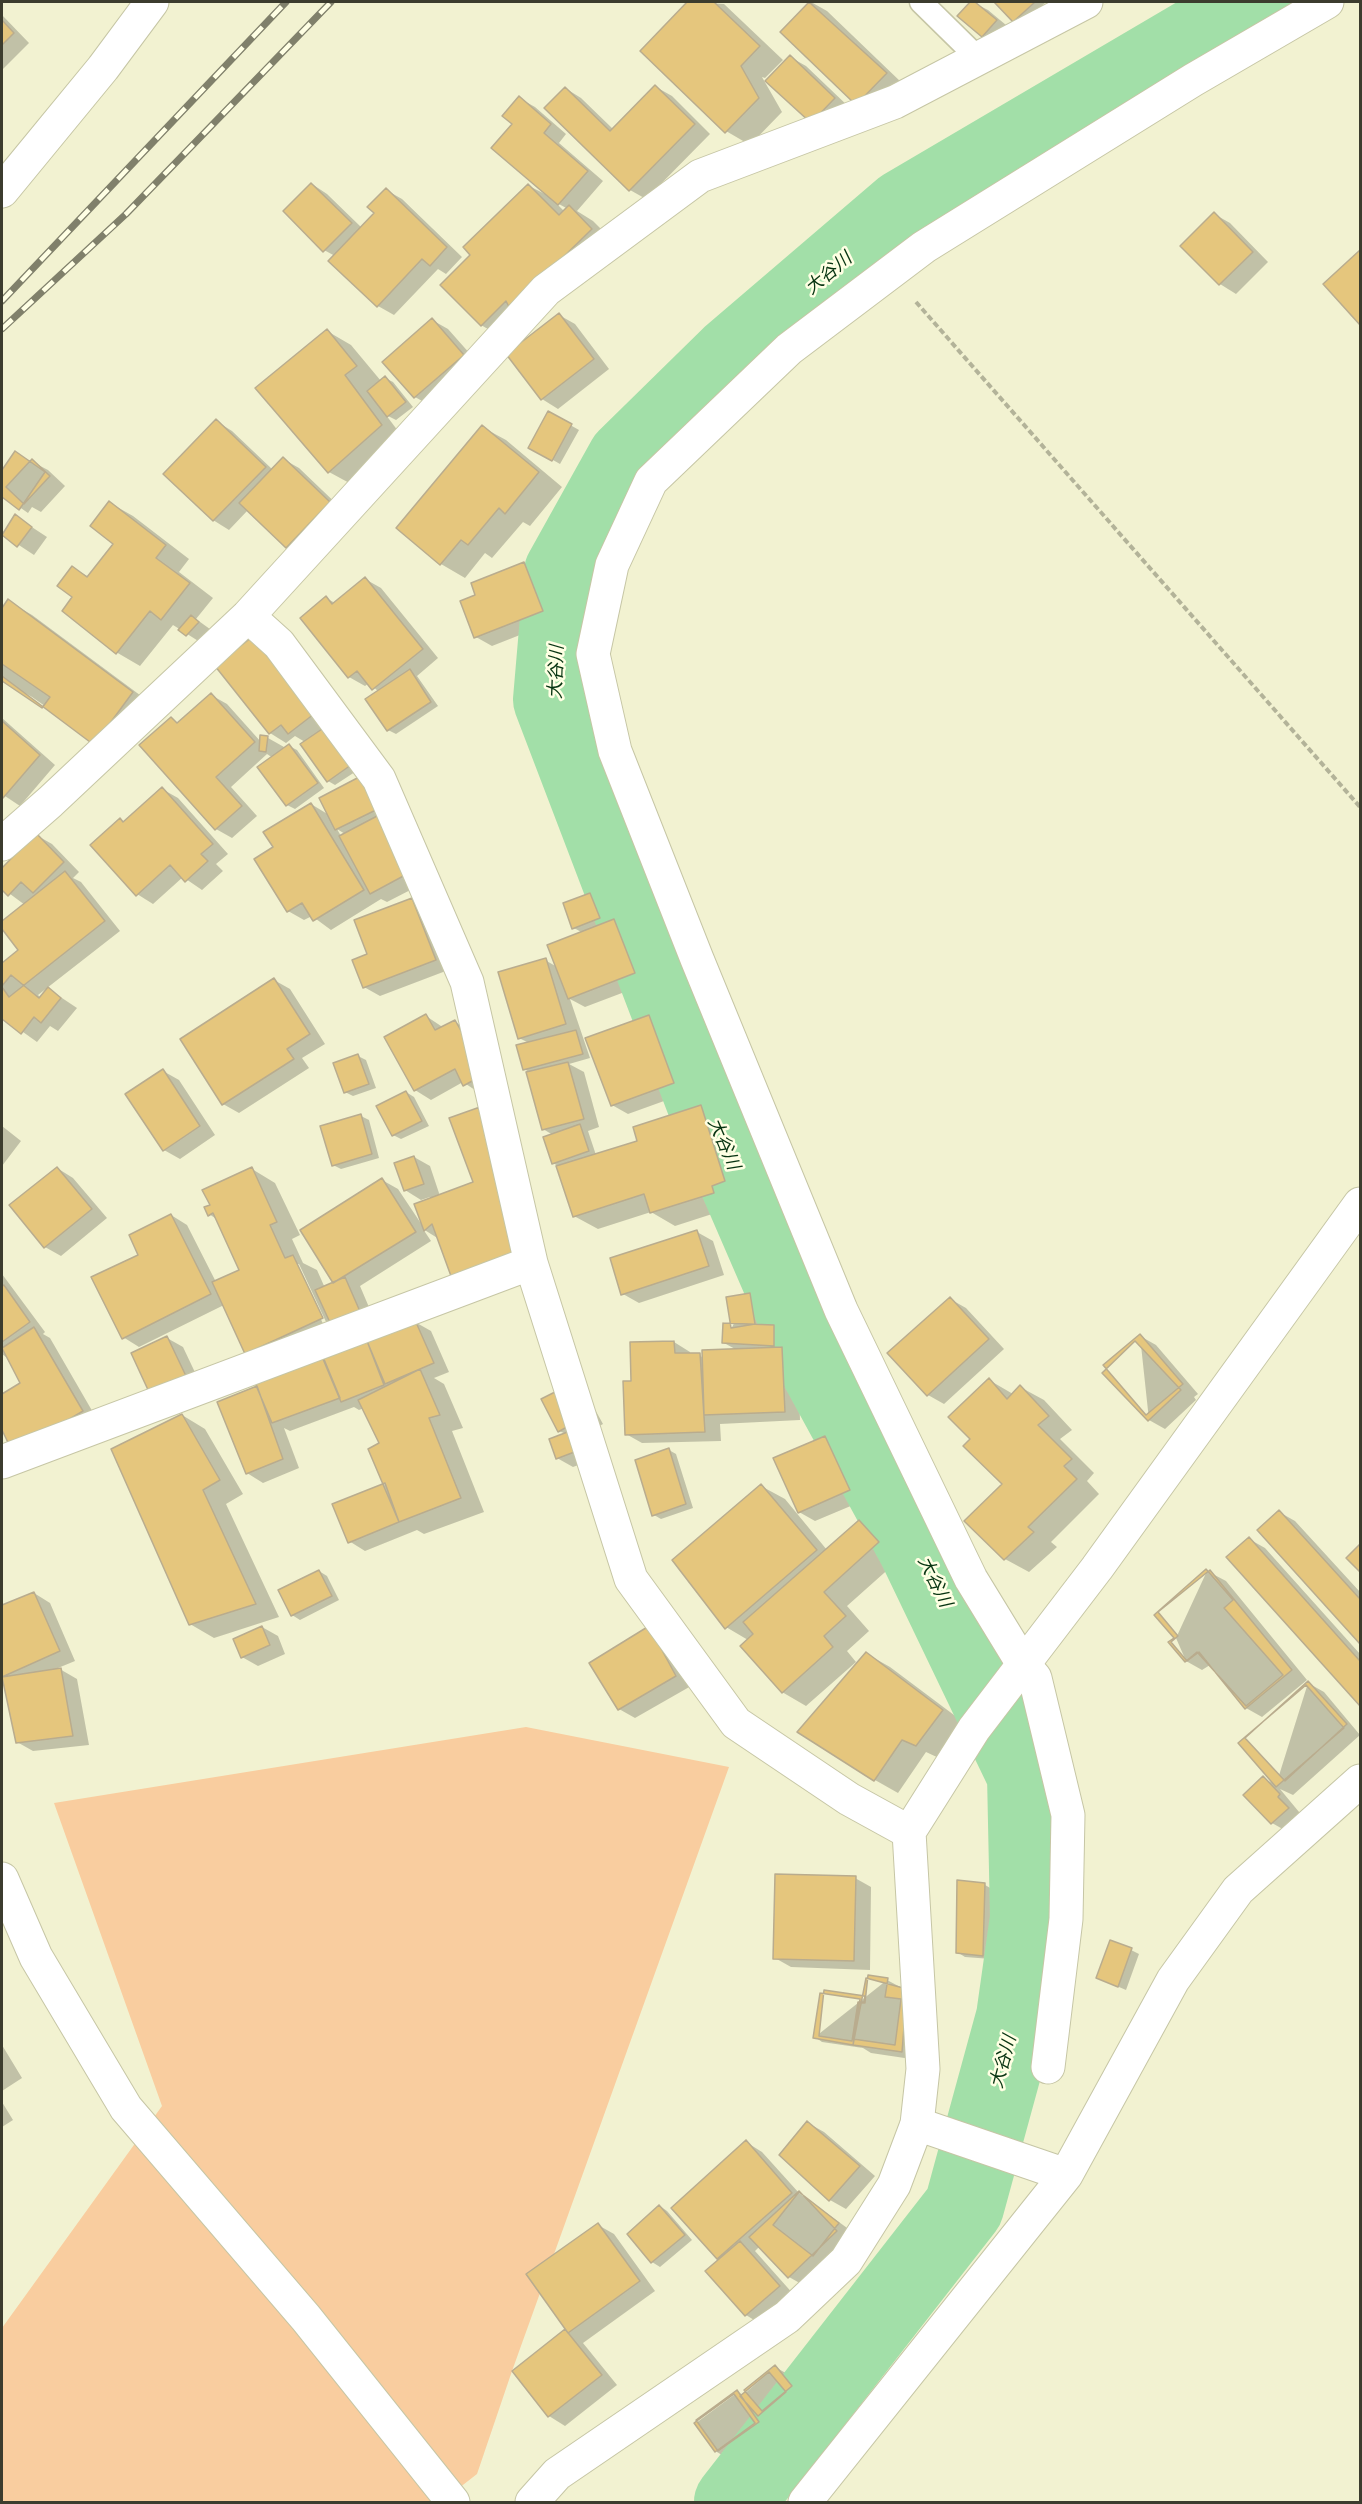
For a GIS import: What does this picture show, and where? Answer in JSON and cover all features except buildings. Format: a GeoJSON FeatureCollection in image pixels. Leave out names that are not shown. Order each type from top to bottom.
{"type":"FeatureCollection","features":[{"type":"Feature","properties":{"kind":"street"},"geometry":{"type":"LineString","coordinates":[[2,190],[103,68],[152,2]]}},
{"type":"Feature","properties":{"kind":"street"},"geometry":{"type":"LineString","coordinates":[[2,844],[50,802],[248,616],[546,290],[700,176],[895,102],[1086,2]]}},
{"type":"Feature","properties":{"kind":"street"},"geometry":{"type":"LineString","coordinates":[[1048,2067],[1066,1919],[1068,1815],[1035,1678],[1020,1668],[971,1579],[841,1310],[697,959],[615,751],[593,654],[612,565],[651,481],[789,349],[924,247],[1143,111],[1327,2]]}},
{"type":"Feature","properties":{"kind":"street"},"geometry":{"type":"LineString","coordinates":[[248,616],[279,644],[379,779],[467,982],[531,1263],[631,1579],[736,1723],[849,1799],[909,1832]]}},
{"type":"Feature","properties":{"kind":"street"},"geometry":{"type":"LineString","coordinates":[[532,2502],[557,2474],[787,2317],[846,2261],[894,2185],[917,2124],[922,2069],[909,1832],[974,1729],[1097,1568],[1360,1204]]}},
{"type":"Feature","properties":{"kind":"street"},"geometry":{"type":"LineString","coordinates":[[2,1462],[531,1263]]}},
{"type":"Feature","properties":{"kind":"street"},"geometry":{"type":"LineString","coordinates":[[804,2502],[1055,2171],[1173,1980],[1238,1890],[1360,1781]]}},
{"type":"Feature","properties":{"kind":"street"},"geometry":{"type":"LineString","coordinates":[[2,1880],[36,1957],[126,2108],[306,2318],[453,2502]]}},
{"type":"Feature","properties":{"kind":"street"},"geometry":{"type":"LineString","coordinates":[[917,2124],[1055,2171]]}},
{"type":"Feature","properties":{"kind":"lane"},"geometry":{"type":"LineString","coordinates":[[921,2],[979,59]]}},
{"type":"Feature","properties":{"kind":"path"},"geometry":{"type":"LineString","coordinates":[[890,273],[1360,807]]}},
{"type":"Feature","properties":{"kind":"shaded area"},"geometry":{"type":"Polygon","coordinates":[[[526,1727],[729,1767],[477,2474],[441,2502],[2,2502],[2,2328],[162,2106],[54,1803],[526,1727]]]}},
{"type":"Feature","properties":{"kind":"waterway","name":"大谷川"},"geometry":{"type":"LineString","coordinates":[[734,2502],[964,2207],[1016,2017],[1030,1918],[1027,1775],[917,1546],[821,1370],[717,1130],[553,700],[564,572],[627,459],[731,357],[904,209],[1256,2]]}},
{"type":"Feature","properties":{"kind":"railway"},"geometry":{"type":"LineString","coordinates":[[2,301],[286,2]]}},
{"type":"Feature","properties":{"kind":"railway"},"geometry":{"type":"LineString","coordinates":[[2,329],[126,214],[331,2]]}}]}
